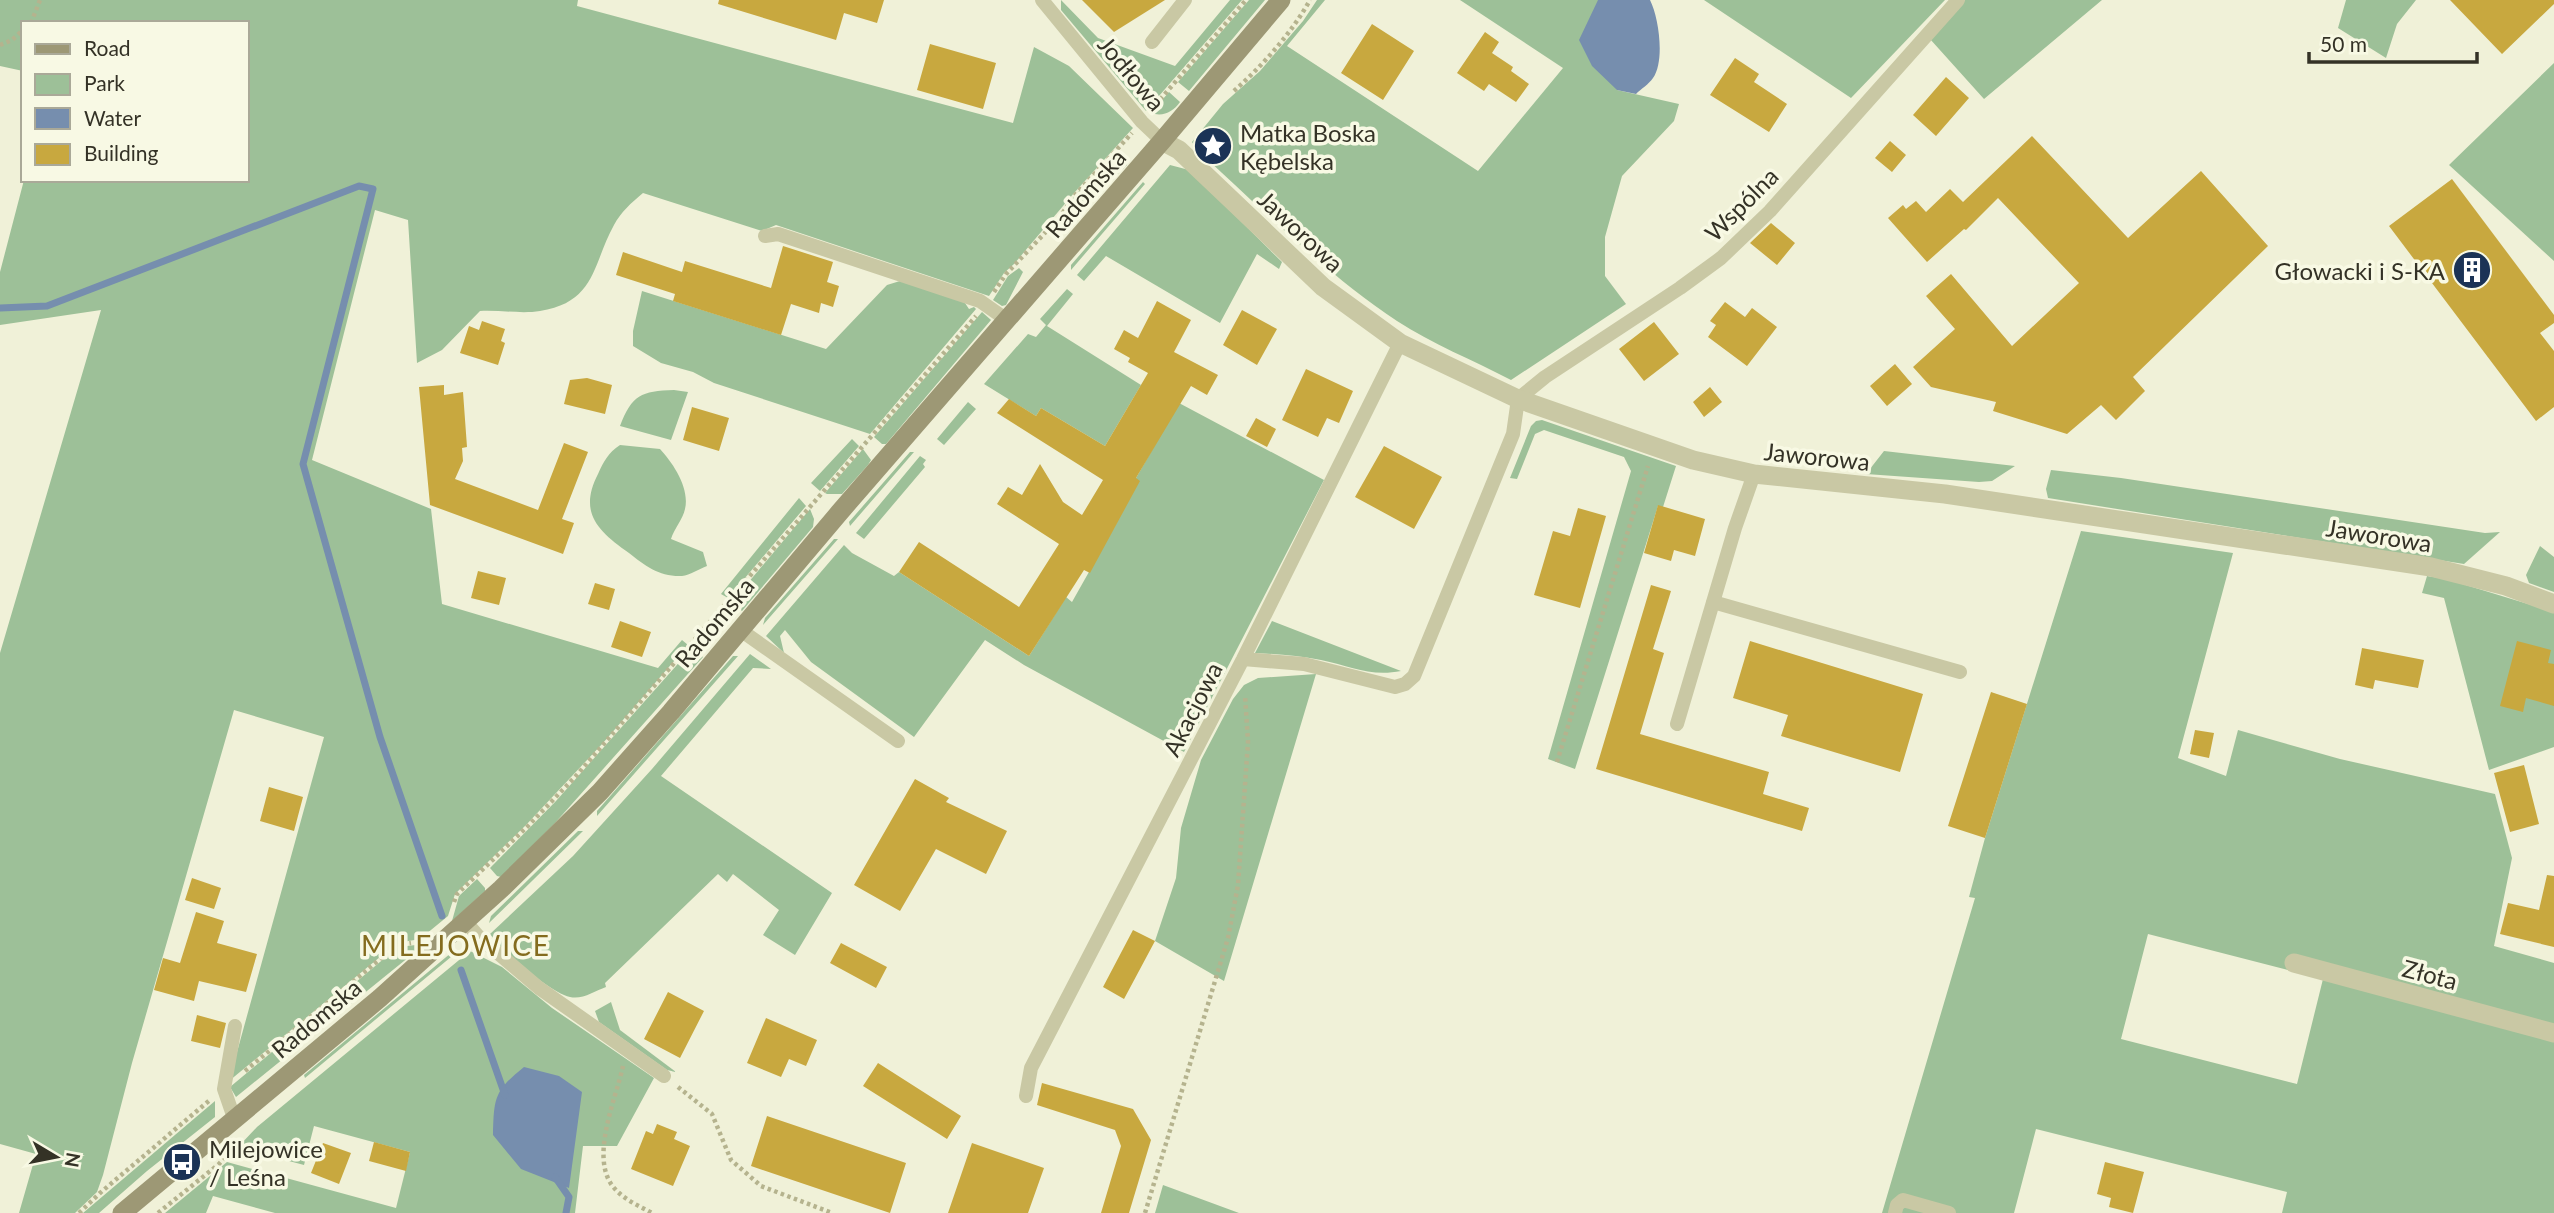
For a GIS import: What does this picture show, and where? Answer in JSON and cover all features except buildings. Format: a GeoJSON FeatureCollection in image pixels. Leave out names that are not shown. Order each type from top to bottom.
{"type":"FeatureCollection","features":[{"type":"Feature","properties":{"kind":"main road","name":"Radomska"},"geometry":{"type":"LineString","coordinates":[[122,1213],[380,998],[459,914],[561,832],[600,792],[1162,141],[1280,0]]}},
{"type":"Feature","properties":{"kind":"street","name":"Jaworowa"},"geometry":{"type":"LineString","coordinates":[[1162,141],[1179,150],[1323,287],[1401,343],[1518,399],[1693,460],[1754,474],[1945,494],[2431,567],[2506,586],[2554,604]]}},
{"type":"Feature","properties":{"kind":"street","name":"Złota"},"geometry":{"type":"LineString","coordinates":[[2294,963],[2554,1033]]}},
{"type":"Feature","properties":{"kind":"lane","name":"Jodłowa"},"geometry":{"type":"LineString","coordinates":[[1042,0],[1142,122],[1162,141]]}},
{"type":"Feature","properties":{"kind":"lane"},"geometry":{"type":"LineString","coordinates":[[1153,42],[1185,0]]}},
{"type":"Feature","properties":{"kind":"lane","name":"Wspólna"},"geometry":{"type":"LineString","coordinates":[[1518,399],[1545,377],[1721,258],[1770,211],[1958,0]]}},
{"type":"Feature","properties":{"kind":"lane"},"geometry":{"type":"LineString","coordinates":[[765,236],[778,234],[986,304],[1007,320]]}},
{"type":"Feature","properties":{"kind":"lane","name":"Akacjowa"},"geometry":{"type":"LineString","coordinates":[[1026,1096],[1031,1068],[1243,659],[1401,343]]}},
{"type":"Feature","properties":{"kind":"lane"},"geometry":{"type":"LineString","coordinates":[[1243,659],[1304,664],[1395,687],[1405,684],[1415,676],[1513,434],[1518,399]]}},
{"type":"Feature","properties":{"kind":"lane"},"geometry":{"type":"LineString","coordinates":[[1677,724],[1754,474]]}},
{"type":"Feature","properties":{"kind":"lane"},"geometry":{"type":"LineString","coordinates":[[1713,602],[1960,672]]}},
{"type":"Feature","properties":{"kind":"lane"},"geometry":{"type":"LineString","coordinates":[[739,629],[898,741]]}},
{"type":"Feature","properties":{"kind":"lane"},"geometry":{"type":"LineString","coordinates":[[459,914],[479,937],[539,988],[664,1076]]}},
{"type":"Feature","properties":{"kind":"lane"},"geometry":{"type":"LineString","coordinates":[[234,1118],[224,1089],[235,1026]]}},
{"type":"Feature","properties":{"kind":"lane"},"geometry":{"type":"LineString","coordinates":[[1895,1213],[1903,1200],[1949,1213]]}},
{"type":"Feature","properties":{"kind":"path"},"geometry":{"type":"LineString","coordinates":[[32,21],[40,0]]}},
{"type":"Feature","properties":{"kind":"path"},"geometry":{"type":"LineString","coordinates":[[459,914],[457,894],[528,826],[637,708],[986,304],[1006,274],[1142,122],[1246,0]]}},
{"type":"Feature","properties":{"kind":"path"},"geometry":{"type":"LineString","coordinates":[[1230,94],[1254,73],[1300,18],[1310,0]]}},
{"type":"Feature","properties":{"kind":"path"},"geometry":{"type":"LineString","coordinates":[[0,45],[12,40],[21,32]]}},
{"type":"Feature","properties":{"kind":"path"},"geometry":{"type":"LineString","coordinates":[[1557,762],[1654,447]]}},
{"type":"Feature","properties":{"kind":"path"},"geometry":{"type":"LineString","coordinates":[[1145,1213],[1228,938],[1238,885],[1248,742],[1243,659]]}},
{"type":"Feature","properties":{"kind":"path"},"geometry":{"type":"LineString","coordinates":[[79,1213],[100,1192],[397,945],[424,942]]}},
{"type":"Feature","properties":{"kind":"path"},"geometry":{"type":"LineString","coordinates":[[626,1051],[607,1128],[603,1162],[613,1187],[628,1200],[652,1213]]}},
{"type":"Feature","properties":{"kind":"path"},"geometry":{"type":"LineString","coordinates":[[664,1076],[712,1114],[731,1160],[761,1186],[832,1213]]}},
{"type":"Feature","properties":{"kind":"green space"},"geometry":{"type":"Polygon","coordinates":[[[0,0],[578,0],[577,6],[1013,123],[1034,47],[1069,66],[1133,128],[1004,273],[989,296],[776,225],[762,231],[643,193],[617,220],[590,280],[572,299],[540,311],[480,311],[442,350],[417,363],[408,220],[375,210],[312,460],[431,509],[442,604],[658,668],[682,640],[688,645],[603,743],[526,825],[455,894],[448,916],[420,939],[397,943],[229,1081],[324,737],[234,710],[132,1063],[103,1175],[97,1192],[75,1213],[19,1213],[36,1154],[0,1144],[0,653],[101,310],[0,325],[0,272],[23,182],[248,182],[248,21],[21,21],[21,71],[0,66],[0,0]]]}},
{"type":"Feature","properties":{"kind":"green space"},"geometry":{"type":"Polygon","coordinates":[[[1061,0],[1098,38],[1175,66],[1230,0],[1242,0],[1146,111],[1061,10],[1061,0]]]}},
{"type":"Feature","properties":{"kind":"green space"},"geometry":{"type":"Polygon","coordinates":[[[1249,0],[1265,0],[1189,91],[1178,82],[1249,0]]]}},
{"type":"Feature","properties":{"kind":"green space"},"geometry":{"type":"Polygon","coordinates":[[[1317,0],[1325,0],[1287,46],[1478,171],[1563,68],[1460,0],[1598,0],[1617,90],[1679,104],[1674,121],[1622,176],[1605,237],[1605,276],[1626,304],[1511,380],[1424,337],[1371,303],[1294,240],[1198,151],[1192,142],[1223,104],[1260,71],[1303,21],[1317,0]]]}},
{"type":"Feature","properties":{"kind":"green space"},"geometry":{"type":"Polygon","coordinates":[[[1704,0],[1945,0],[1851,98],[1704,0]]]}},
{"type":"Feature","properties":{"kind":"green space"},"geometry":{"type":"Polygon","coordinates":[[[1965,0],[2102,0],[1984,99],[1930,39],[1965,0]]]}},
{"type":"Feature","properties":{"kind":"green space"},"geometry":{"type":"Polygon","coordinates":[[[2346,0],[2416,0],[2397,24],[2386,58],[2338,28],[2346,0]]]}},
{"type":"Feature","properties":{"kind":"green space"},"geometry":{"type":"Polygon","coordinates":[[[2554,63],[2554,261],[2449,165],[2554,63]]]}},
{"type":"Feature","properties":{"kind":"green space"},"geometry":{"type":"Polygon","coordinates":[[[1169,92],[1180,102],[1177,106],[1164,114],[1151,113],[1169,92]]]}},
{"type":"Feature","properties":{"kind":"green space"},"geometry":{"type":"Polygon","coordinates":[[[1119,159],[1127,165],[1067,221],[1063,217],[1077,193],[1113,160],[1119,159]]]}},
{"type":"Feature","properties":{"kind":"green space"},"geometry":{"type":"Polygon","coordinates":[[[1170,165],[1189,170],[1282,262],[1279,269],[1257,254],[1220,323],[1106,256],[1084,281],[1077,275],[1170,165]]]}},
{"type":"Feature","properties":{"kind":"green space"},"geometry":{"type":"Polygon","coordinates":[[[1143,182],[1145,184],[1071,270],[1071,265],[1143,182]]]}},
{"type":"Feature","properties":{"kind":"green space"},"geometry":{"type":"Polygon","coordinates":[[[1019,268],[1023,272],[1006,305],[1002,306],[993,300],[1008,276],[1019,268]]]}},
{"type":"Feature","properties":{"kind":"green space"},"geometry":{"type":"Polygon","coordinates":[[[900,281],[963,300],[969,309],[976,309],[870,434],[714,383],[693,372],[661,363],[633,346],[633,331],[642,291],[826,349],[887,285],[900,281]]]}},
{"type":"Feature","properties":{"kind":"green space"},"geometry":{"type":"Polygon","coordinates":[[[1067,289],[1073,294],[1047,326],[1141,385],[1105,446],[1041,408],[1036,416],[984,384],[1028,334],[1036,337],[1046,325],[1040,319],[1067,289]]]}},
{"type":"Feature","properties":{"kind":"green space"},"geometry":{"type":"Polygon","coordinates":[[[982,312],[991,320],[886,444],[882,444],[874,437],[982,312]]]}},
{"type":"Feature","properties":{"kind":"green space"},"geometry":{"type":"Polygon","coordinates":[[[653,392],[688,392],[671,440],[620,426],[629,407],[639,397],[653,392]]]}},
{"type":"Feature","properties":{"kind":"green space"},"geometry":{"type":"Polygon","coordinates":[[[968,402],[976,409],[944,445],[937,439],[968,402]]]}},
{"type":"Feature","properties":{"kind":"green space"},"geometry":{"type":"Polygon","coordinates":[[[1179,403],[1324,480],[1184,752],[1024,665],[985,640],[914,737],[811,662],[785,630],[780,636],[784,653],[766,636],[844,545],[852,553],[894,576],[899,572],[1029,656],[1066,597],[1072,602],[1116,524],[1136,478],[1179,403]]]}},
{"type":"Feature","properties":{"kind":"green space"},"geometry":{"type":"Polygon","coordinates":[[[1542,420],[1676,466],[1663,507],[1658,506],[1575,769],[1548,759],[1631,471],[1624,457],[1544,430],[1535,434],[1517,479],[1510,478],[1531,426],[1542,420]]]}},
{"type":"Feature","properties":{"kind":"green space"},"geometry":{"type":"Polygon","coordinates":[[[852,439],[859,446],[820,491],[811,483],[852,439]]]}},
{"type":"Feature","properties":{"kind":"green space"},"geometry":{"type":"Polygon","coordinates":[[[620,445],[660,449],[670,461],[683,484],[686,501],[684,513],[671,539],[703,552],[707,566],[682,576],[660,573],[641,562],[600,529],[591,510],[592,488],[607,458],[620,445]]]}},
{"type":"Feature","properties":{"kind":"green space"},"geometry":{"type":"Polygon","coordinates":[[[863,449],[871,460],[868,465],[842,494],[825,493],[863,449]]]}},
{"type":"Feature","properties":{"kind":"green space"},"geometry":{"type":"Polygon","coordinates":[[[1884,451],[2015,466],[1992,481],[1979,482],[1866,474],[1884,451]]]}},
{"type":"Feature","properties":{"kind":"green space"},"geometry":{"type":"Polygon","coordinates":[[[910,452],[914,452],[850,526],[849,522],[910,452]]]}},
{"type":"Feature","properties":{"kind":"green space"},"geometry":{"type":"Polygon","coordinates":[[[920,456],[926,460],[923,464],[925,467],[864,539],[856,533],[920,456]]]}},
{"type":"Feature","properties":{"kind":"green space"},"geometry":{"type":"Polygon","coordinates":[[[2051,470],[2121,478],[2485,533],[2500,532],[2464,564],[2048,498],[2046,489],[2051,470]]]}},
{"type":"Feature","properties":{"kind":"green space"},"geometry":{"type":"Polygon","coordinates":[[[799,498],[806,506],[728,598],[721,594],[799,498]]]}},
{"type":"Feature","properties":{"kind":"green space"},"geometry":{"type":"Polygon","coordinates":[[[810,509],[814,519],[813,527],[742,611],[732,602],[810,509]]]}},
{"type":"Feature","properties":{"kind":"green space"},"geometry":{"type":"Polygon","coordinates":[[[2081,531],[2233,553],[2178,758],[2226,776],[2238,730],[2340,759],[2495,794],[2512,858],[2494,946],[2554,963],[2554,1213],[2282,1213],[2287,1192],[2036,1129],[2014,1213],[1882,1213],[1975,898],[1969,897],[2081,531]],[[2148,934],[2121,1039],[2297,1084],[2323,979],[2148,934]]]}},
{"type":"Feature","properties":{"kind":"green space"},"geometry":{"type":"Polygon","coordinates":[[[834,539],[838,539],[763,625],[765,618],[834,539]]]}},
{"type":"Feature","properties":{"kind":"green space"},"geometry":{"type":"Polygon","coordinates":[[[2540,546],[2554,557],[2554,592],[2529,583],[2526,575],[2540,546]]]}},
{"type":"Feature","properties":{"kind":"green space"},"geometry":{"type":"Polygon","coordinates":[[[2427,576],[2446,579],[2554,612],[2554,747],[2489,770],[2444,598],[2422,593],[2427,576]]]}},
{"type":"Feature","properties":{"kind":"green space"},"geometry":{"type":"Polygon","coordinates":[[[1272,621],[1401,671],[1370,672],[1313,659],[1255,653],[1272,621]]]}},
{"type":"Feature","properties":{"kind":"green space"},"geometry":{"type":"Polygon","coordinates":[[[692,648],[703,657],[555,823],[501,877],[497,876],[490,868],[556,801],[692,648]]]}},
{"type":"Feature","properties":{"kind":"green space"},"geometry":{"type":"Polygon","coordinates":[[[750,654],[771,669],[753,668],[661,776],[832,893],[795,955],[763,935],[779,910],[733,874],[727,882],[718,874],[605,983],[606,987],[575,998],[561,994],[515,960],[490,934],[573,856],[750,654]]]}},
{"type":"Feature","properties":{"kind":"green space"},"geometry":{"type":"Polygon","coordinates":[[[733,656],[738,656],[597,816],[597,811],[733,656]]]}},
{"type":"Feature","properties":{"kind":"green space"},"geometry":{"type":"Polygon","coordinates":[[[1316,674],[1224,981],[1155,941],[1176,878],[1181,828],[1201,760],[1233,699],[1244,685],[1258,678],[1316,674]]]}},
{"type":"Feature","properties":{"kind":"green space"},"geometry":{"type":"Polygon","coordinates":[[[578,831],[583,831],[489,923],[491,916],[578,831]]]}},
{"type":"Feature","properties":{"kind":"green space"},"geometry":{"type":"Polygon","coordinates":[[[477,879],[485,891],[452,921],[459,896],[477,879]]]}},
{"type":"Feature","properties":{"kind":"green space"},"geometry":{"type":"Polygon","coordinates":[[[425,944],[236,1097],[230,1087],[398,947],[425,944]]]}},
{"type":"Feature","properties":{"kind":"green space"},"geometry":{"type":"Polygon","coordinates":[[[470,951],[502,967],[552,1008],[654,1078],[617,1146],[583,1146],[575,1213],[275,1213],[213,1196],[206,1213],[165,1213],[227,1162],[396,1208],[410,1152],[314,1126],[304,1165],[239,1146],[257,1127],[470,951]]]}},
{"type":"Feature","properties":{"kind":"green space"},"geometry":{"type":"Polygon","coordinates":[[[457,952],[305,1078],[304,1075],[451,953],[457,952]]]}},
{"type":"Feature","properties":{"kind":"green space"},"geometry":{"type":"Polygon","coordinates":[[[611,1002],[620,1030],[676,1072],[667,1070],[599,1022],[595,1011],[611,1002]]]}},
{"type":"Feature","properties":{"kind":"green space"},"geometry":{"type":"Polygon","coordinates":[[[215,1101],[215,1117],[99,1213],[83,1213],[215,1101]]]}},
{"type":"Feature","properties":{"kind":"green space"},"geometry":{"type":"Polygon","coordinates":[[[1163,1185],[1239,1213],[1155,1213],[1163,1185]]]}},
{"type":"Feature","properties":{"kind":"water"},"geometry":{"type":"Polygon","coordinates":[[[1598,0],[1650,0],[1658,28],[1659,61],[1653,78],[1636,94],[1617,90],[1592,66],[1579,40],[1598,0]]]}},
{"type":"Feature","properties":{"kind":"water"},"geometry":{"type":"Polygon","coordinates":[[[524,1067],[559,1076],[582,1092],[569,1188],[521,1169],[493,1135],[495,1104],[501,1089],[524,1067]]]}},
{"type":"Feature","properties":{"kind":"waterway"},"geometry":{"type":"LineString","coordinates":[[0,308],[47,306],[359,186],[373,189],[303,464],[380,737],[442,916]]}},
{"type":"Feature","properties":{"kind":"waterway"},"geometry":{"type":"LineString","coordinates":[[461,970],[505,1095]]}},
{"type":"Feature","properties":{"kind":"waterway"},"geometry":{"type":"LineString","coordinates":[[555,1177],[569,1197],[566,1213]]}},
{"type":"Feature","properties":{"kind":"place","name":"Matka Boska Kębelska"},"geometry":{"type":"Point","coordinates":[1213,146]}},
{"type":"Feature","properties":{"kind":"place","name":"Głowacki i S-KA"},"geometry":{"type":"Point","coordinates":[2472,270]}},
{"type":"Feature","properties":{"kind":"place","name":"Milejowice / Leśna"},"geometry":{"type":"Point","coordinates":[182,1162]}},
{"type":"Feature","properties":{"kind":"district","name":"MILEJOWICE"},"geometry":{"type":"Point","coordinates":[456,945]}}]}
